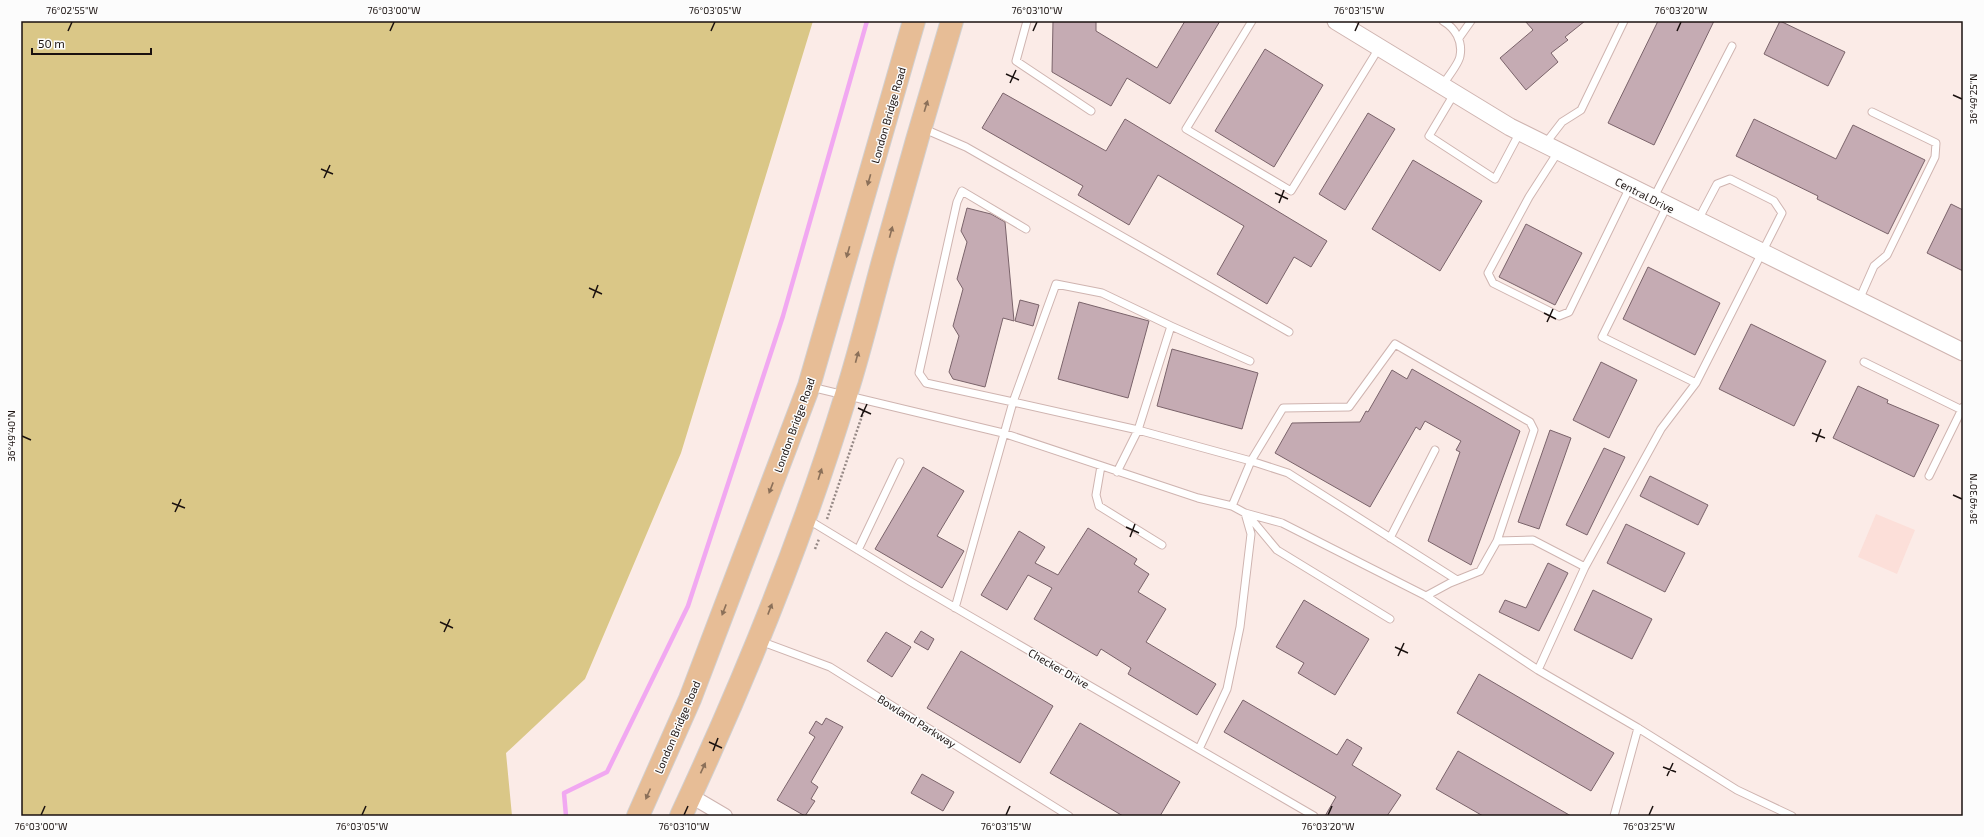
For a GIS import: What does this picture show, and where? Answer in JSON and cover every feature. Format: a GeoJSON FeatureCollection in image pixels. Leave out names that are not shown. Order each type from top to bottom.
{"type":"FeatureCollection","features":[{"type":"Feature","properties":{"kind":"main road","name":"London Bridge Road"},"geometry":{"type":"LineString","coordinates":[[638,816],[690,699],[809,386],[914,21]]}},
{"type":"Feature","properties":{"kind":"main road"},"geometry":{"type":"LineString","coordinates":[[681,816],[719,734],[806,518],[847,395],[920,127],[952,21]]}},
{"type":"Feature","properties":{"kind":"street","name":"Central Drive"},"geometry":{"type":"LineString","coordinates":[[1336,21],[1448,90],[1520,132],[1963,352]]}},
{"type":"Feature","properties":{"kind":"street"},"geometry":{"type":"LineString","coordinates":[[691,796],[725,816]]}},
{"type":"Feature","properties":{"kind":"lane"},"geometry":{"type":"LineString","coordinates":[[1027,21],[1016,61],[1091,111]]}},
{"type":"Feature","properties":{"kind":"lane"},"geometry":{"type":"LineString","coordinates":[[1252,21],[1186,129],[1291,191],[1379,48]]}},
{"type":"Feature","properties":{"kind":"lane"},"geometry":{"type":"LineString","coordinates":[[1443,21],[1450,25],[1460,38]]}},
{"type":"Feature","properties":{"kind":"lane"},"geometry":{"type":"LineString","coordinates":[[1471,21],[1460,38],[1460,56],[1429,136],[1481,172],[1495,179],[1520,132]]}},
{"type":"Feature","properties":{"kind":"lane"},"geometry":{"type":"LineString","coordinates":[[1624,21],[1581,110],[1562,122],[1529,197],[1488,273],[1493,283],[1559,316],[1569,312],[1630,187]]}},
{"type":"Feature","properties":{"kind":"lane"},"geometry":{"type":"LineString","coordinates":[[1696,383],[1602,337],[1660,202],[1732,46]]}},
{"type":"Feature","properties":{"kind":"lane"},"geometry":{"type":"LineString","coordinates":[[1859,300],[1874,266],[1887,255],[1935,158],[1936,143],[1872,112]]}},
{"type":"Feature","properties":{"kind":"lane"},"geometry":{"type":"LineString","coordinates":[[920,127],[966,147],[1289,332]]}},
{"type":"Feature","properties":{"kind":"lane"},"geometry":{"type":"LineString","coordinates":[[1538,670],[1585,567],[1661,428],[1696,383],[1782,213],[1774,201],[1730,179],[1717,184],[1697,221]]}},
{"type":"Feature","properties":{"kind":"lane"},"geometry":{"type":"LineString","coordinates":[[1026,229],[962,191],[957,202],[919,373],[926,383],[1138,430],[1251,461],[1288,473],[1457,580]]}},
{"type":"Feature","properties":{"kind":"lane"},"geometry":{"type":"LineString","coordinates":[[955,608],[1003,433],[1056,284],[1102,293],[1250,361]]}},
{"type":"Feature","properties":{"kind":"lane"},"geometry":{"type":"LineString","coordinates":[[1117,472],[1138,430],[1171,326]]}},
{"type":"Feature","properties":{"kind":"lane"},"geometry":{"type":"LineString","coordinates":[[1232,506],[1251,461],[1283,408],[1349,406],[1395,344],[1530,422],[1534,430],[1497,541],[1480,571],[1457,580],[1426,596]]}},
{"type":"Feature","properties":{"kind":"lane"},"geometry":{"type":"LineString","coordinates":[[1864,362],[1962,408],[1929,476]]}},
{"type":"Feature","properties":{"kind":"lane"},"geometry":{"type":"LineString","coordinates":[[809,386],[1003,433],[1117,472],[1198,498],[1232,506],[1245,512],[1282,523],[1426,596],[1538,670],[1638,728],[1737,790],[1792,816]]}},
{"type":"Feature","properties":{"kind":"lane"},"geometry":{"type":"LineString","coordinates":[[1390,538],[1435,450]]}},
{"type":"Feature","properties":{"kind":"lane"},"geometry":{"type":"LineString","coordinates":[[858,550],[900,462]]}},
{"type":"Feature","properties":{"kind":"lane"},"geometry":{"type":"LineString","coordinates":[[1101,466],[1096,495],[1099,506],[1162,545]]}},
{"type":"Feature","properties":{"kind":"lane"},"geometry":{"type":"LineString","coordinates":[[1245,512],[1277,550],[1390,619]]}},
{"type":"Feature","properties":{"kind":"lane"},"geometry":{"type":"LineString","coordinates":[[1199,749],[1227,689],[1240,627],[1251,534],[1245,512]]}},
{"type":"Feature","properties":{"kind":"lane","name":"Checker Drive"},"geometry":{"type":"LineString","coordinates":[[806,518],[955,608],[1314,816]]}},
{"type":"Feature","properties":{"kind":"lane"},"geometry":{"type":"LineString","coordinates":[[1497,541],[1533,540],[1585,567]]}},
{"type":"Feature","properties":{"kind":"lane","name":"Bowland Parkway"},"geometry":{"type":"LineString","coordinates":[[758,640],[830,667],[1069,816]]}},
{"type":"Feature","properties":{"kind":"lane"},"geometry":{"type":"LineString","coordinates":[[1614,816],[1638,728]]}},
{"type":"Feature","properties":{"kind":"shaded area"},"geometry":{"type":"Polygon","coordinates":[[[21,21],[813,21],[681,453],[585,679],[506,753],[512,816],[21,816],[21,21]]]}},
{"type":"Feature","properties":{"kind":"shaded area"},"geometry":{"type":"Polygon","coordinates":[[[1876,514],[1915,530],[1897,574],[1858,557],[1876,514]]]}},
{"type":"Feature","properties":{"kind":"building"},"geometry":{"type":"Polygon","coordinates":[[[1053,21],[1096,21],[1096,31],[1157,68],[1185,21],[1220,21],[1170,104],[1127,78],[1111,106],[1052,72],[1053,21]]]}},
{"type":"Feature","properties":{"kind":"building"},"geometry":{"type":"Polygon","coordinates":[[[1525,21],[1585,21],[1565,37],[1568,40],[1551,53],[1558,62],[1526,90],[1500,58],[1533,30],[1525,21]]]}},
{"type":"Feature","properties":{"kind":"building"},"geometry":{"type":"Polygon","coordinates":[[[1658,21],[1714,21],[1654,145],[1608,123],[1658,21]]]}},
{"type":"Feature","properties":{"kind":"building"},"geometry":{"type":"Polygon","coordinates":[[[1780,21],[1845,52],[1828,86],[1764,54],[1780,21]]]}},
{"type":"Feature","properties":{"kind":"building"},"geometry":{"type":"Polygon","coordinates":[[[1265,49],[1323,85],[1274,167],[1215,131],[1265,49]]]}},
{"type":"Feature","properties":{"kind":"building"},"geometry":{"type":"Polygon","coordinates":[[[1003,93],[1106,151],[1125,119],[1327,241],[1311,267],[1294,257],[1267,304],[1217,274],[1244,226],[1158,175],[1129,225],[1078,195],[1083,186],[982,128],[1003,93]]]}},
{"type":"Feature","properties":{"kind":"building"},"geometry":{"type":"Polygon","coordinates":[[[1368,113],[1395,129],[1345,210],[1319,194],[1368,113]]]}},
{"type":"Feature","properties":{"kind":"building"},"geometry":{"type":"Polygon","coordinates":[[[1754,119],[1836,159],[1853,125],[1925,160],[1888,234],[1817,199],[1818,196],[1736,156],[1754,119]]]}},
{"type":"Feature","properties":{"kind":"building"},"geometry":{"type":"Polygon","coordinates":[[[1413,160],[1482,201],[1440,271],[1372,229],[1413,160]]]}},
{"type":"Feature","properties":{"kind":"building"},"geometry":{"type":"Polygon","coordinates":[[[1951,204],[1963,210],[1963,271],[1927,253],[1951,204]]]}},
{"type":"Feature","properties":{"kind":"building"},"geometry":{"type":"Polygon","coordinates":[[[967,208],[991,214],[1005,222],[1014,321],[1003,318],[985,387],[953,379],[949,372],[959,336],[953,326],[963,289],[957,279],[967,242],[961,231],[967,208]]]}},
{"type":"Feature","properties":{"kind":"building"},"geometry":{"type":"Polygon","coordinates":[[[1526,224],[1582,253],[1555,305],[1499,277],[1526,224]]]}},
{"type":"Feature","properties":{"kind":"building"},"geometry":{"type":"Polygon","coordinates":[[[1648,267],[1720,303],[1695,355],[1623,319],[1648,267]]]}},
{"type":"Feature","properties":{"kind":"building"},"geometry":{"type":"Polygon","coordinates":[[[1020,300],[1039,305],[1033,326],[1015,321],[1020,300]]]}},
{"type":"Feature","properties":{"kind":"building"},"geometry":{"type":"Polygon","coordinates":[[[1079,302],[1149,321],[1128,398],[1058,379],[1079,302]]]}},
{"type":"Feature","properties":{"kind":"building"},"geometry":{"type":"Polygon","coordinates":[[[1751,324],[1826,361],[1794,426],[1719,389],[1751,324]]]}},
{"type":"Feature","properties":{"kind":"building"},"geometry":{"type":"Polygon","coordinates":[[[1172,349],[1258,373],[1242,429],[1157,406],[1172,349]]]}},
{"type":"Feature","properties":{"kind":"building"},"geometry":{"type":"Polygon","coordinates":[[[1601,362],[1637,380],[1609,438],[1573,420],[1601,362]]]}},
{"type":"Feature","properties":{"kind":"building"},"geometry":{"type":"Polygon","coordinates":[[[1412,369],[1520,431],[1471,565],[1428,541],[1460,452],[1456,450],[1461,441],[1425,421],[1420,430],[1416,427],[1370,507],[1275,453],[1292,423],[1360,422],[1366,411],[1368,412],[1392,370],[1407,379],[1412,369]]]}},
{"type":"Feature","properties":{"kind":"building"},"geometry":{"type":"Polygon","coordinates":[[[1858,386],[1888,400],[1887,403],[1939,425],[1914,477],[1833,438],[1858,386]]]}},
{"type":"Feature","properties":{"kind":"building"},"geometry":{"type":"Polygon","coordinates":[[[1550,430],[1571,438],[1539,529],[1518,522],[1550,430]]]}},
{"type":"Feature","properties":{"kind":"building"},"geometry":{"type":"Polygon","coordinates":[[[1604,448],[1625,457],[1587,535],[1566,525],[1604,448]]]}},
{"type":"Feature","properties":{"kind":"building"},"geometry":{"type":"Polygon","coordinates":[[[923,467],[964,491],[937,536],[964,551],[942,588],[875,549],[923,467]]]}},
{"type":"Feature","properties":{"kind":"building"},"geometry":{"type":"Polygon","coordinates":[[[1650,476],[1708,505],[1698,525],[1640,496],[1650,476]]]}},
{"type":"Feature","properties":{"kind":"building"},"geometry":{"type":"Polygon","coordinates":[[[1626,524],[1685,553],[1665,592],[1607,563],[1626,524]]]}},
{"type":"Feature","properties":{"kind":"building"},"geometry":{"type":"Polygon","coordinates":[[[1088,528],[1137,559],[1134,564],[1149,574],[1138,592],[1166,609],[1146,642],[1216,684],[1197,715],[1128,674],[1131,668],[1101,649],[1097,656],[1034,619],[1052,588],[1028,575],[1007,610],[981,595],[1019,531],[1045,547],[1035,563],[1058,575],[1088,528]]]}},
{"type":"Feature","properties":{"kind":"building"},"geometry":{"type":"Polygon","coordinates":[[[1548,563],[1568,573],[1539,631],[1499,612],[1505,600],[1526,608],[1548,563]]]}},
{"type":"Feature","properties":{"kind":"building"},"geometry":{"type":"Polygon","coordinates":[[[1593,590],[1652,619],[1632,659],[1574,630],[1593,590]]]}},
{"type":"Feature","properties":{"kind":"building"},"geometry":{"type":"Polygon","coordinates":[[[1304,600],[1369,639],[1335,695],[1298,673],[1304,663],[1276,647],[1304,600]]]}},
{"type":"Feature","properties":{"kind":"building"},"geometry":{"type":"Polygon","coordinates":[[[921,631],[934,639],[928,650],[914,642],[921,631]]]}},
{"type":"Feature","properties":{"kind":"building"},"geometry":{"type":"Polygon","coordinates":[[[886,632],[911,647],[892,677],[867,661],[886,632]]]}},
{"type":"Feature","properties":{"kind":"building"},"geometry":{"type":"Polygon","coordinates":[[[961,651],[1053,706],[1020,763],[927,708],[961,651]]]}},
{"type":"Feature","properties":{"kind":"building"},"geometry":{"type":"Polygon","coordinates":[[[1479,674],[1614,753],[1591,791],[1457,713],[1479,674]]]}},
{"type":"Feature","properties":{"kind":"building"},"geometry":{"type":"Polygon","coordinates":[[[1243,700],[1337,755],[1347,739],[1362,748],[1352,765],[1401,795],[1387,816],[1325,816],[1336,797],[1224,732],[1243,700]]]}},
{"type":"Feature","properties":{"kind":"building"},"geometry":{"type":"Polygon","coordinates":[[[826,718],[843,727],[811,782],[818,787],[811,799],[815,801],[805,816],[777,800],[815,737],[809,733],[816,721],[822,725],[826,718]]]}},
{"type":"Feature","properties":{"kind":"building"},"geometry":{"type":"Polygon","coordinates":[[[1080,723],[1180,782],[1160,816],[1123,816],[1050,773],[1080,723]]]}},
{"type":"Feature","properties":{"kind":"building"},"geometry":{"type":"Polygon","coordinates":[[[1458,751],[1571,816],[1483,816],[1436,789],[1458,751]]]}},
{"type":"Feature","properties":{"kind":"building"},"geometry":{"type":"Polygon","coordinates":[[[922,774],[954,792],[943,811],[911,793],[922,774]]]}},
{"type":"Feature","properties":{"kind":"waterway"},"geometry":{"type":"LineString","coordinates":[[566,816],[564,793],[607,772],[688,606],[783,316],[867,21]]}}]}
